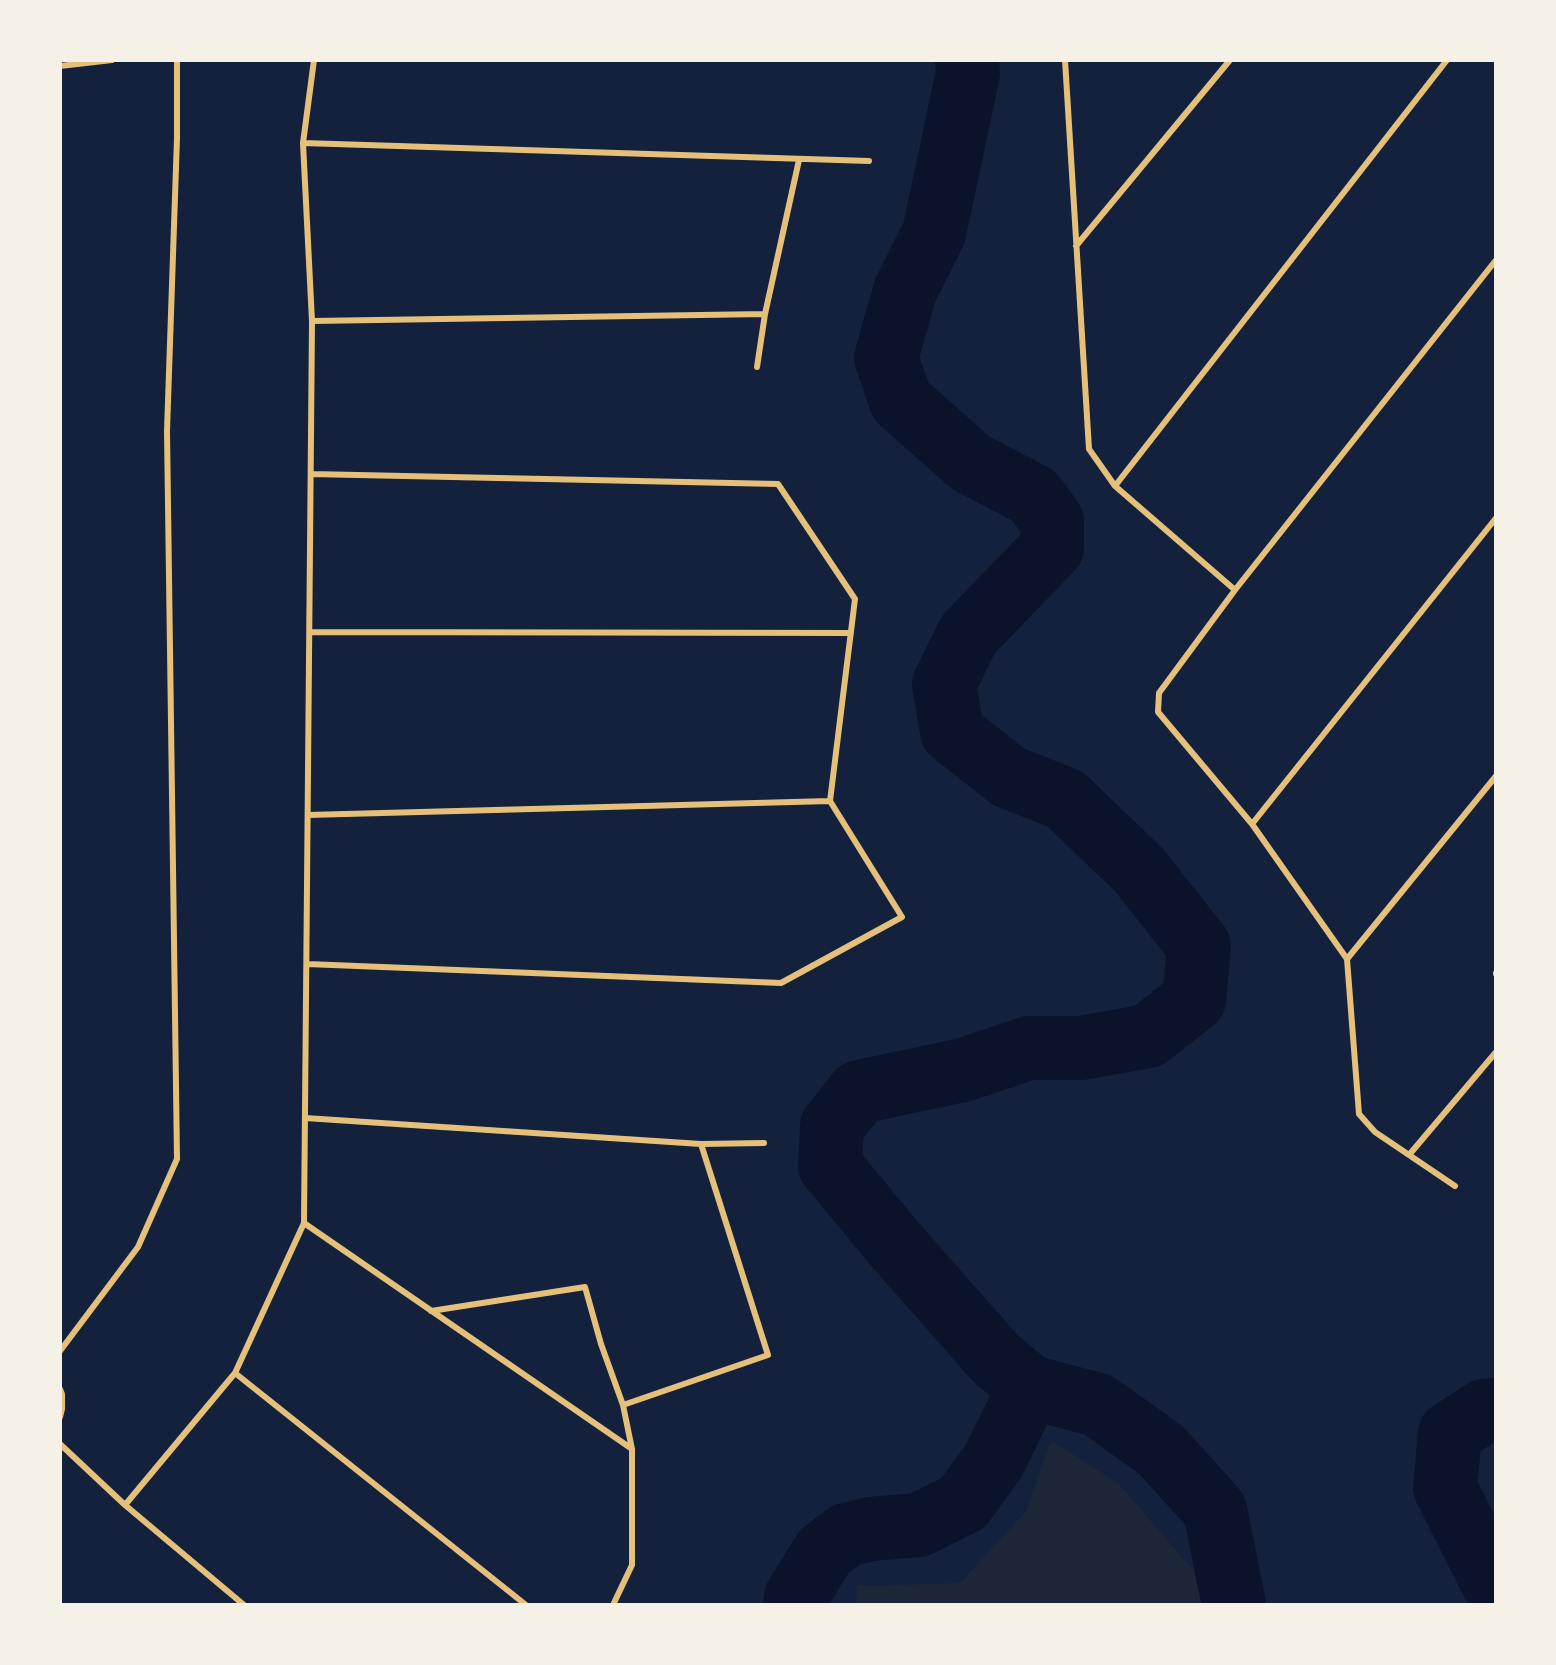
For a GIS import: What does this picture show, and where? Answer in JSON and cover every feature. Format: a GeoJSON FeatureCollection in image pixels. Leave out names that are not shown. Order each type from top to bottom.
{"type":"FeatureCollection","features":[{"type":"Feature","properties":{"kind":"street"},"geometry":{"type":"LineString","coordinates":[[60,66],[112,60]]}},
{"type":"Feature","properties":{"kind":"street"},"geometry":{"type":"LineString","coordinates":[[60,1351],[138,1247],[177,1159],[167,431],[177,138],[177,60]]}},
{"type":"Feature","properties":{"kind":"street"},"geometry":{"type":"LineString","coordinates":[[125,1505],[235,1373],[304,1223],[312,321],[303,143],[314,60]]}},
{"type":"Feature","properties":{"kind":"street"},"geometry":{"type":"LineString","coordinates":[[1065,60],[1089,449],[1115,486],[1235,590]]}},
{"type":"Feature","properties":{"kind":"street"},"geometry":{"type":"LineString","coordinates":[[1076,246],[1230,60]]}},
{"type":"Feature","properties":{"kind":"street"},"geometry":{"type":"LineString","coordinates":[[1115,486],[1447,60]]}},
{"type":"Feature","properties":{"kind":"street"},"geometry":{"type":"LineString","coordinates":[[303,143],[869,161]]}},
{"type":"Feature","properties":{"kind":"street"},"geometry":{"type":"LineString","coordinates":[[757,367],[765,315],[799,160]]}},
{"type":"Feature","properties":{"kind":"street"},"geometry":{"type":"LineString","coordinates":[[1455,1186],[1375,1132],[1359,1114],[1347,959],[1252,824],[1158,712],[1159,693],[1235,590],[1496,260]]}},
{"type":"Feature","properties":{"kind":"street"},"geometry":{"type":"LineString","coordinates":[[312,321],[765,315]]}},
{"type":"Feature","properties":{"kind":"street"},"geometry":{"type":"LineString","coordinates":[[307,964],[781,982],[902,917],[830,801],[855,598],[778,484],[311,474]]}},
{"type":"Feature","properties":{"kind":"street"},"geometry":{"type":"LineString","coordinates":[[1252,824],[1496,518]]}},
{"type":"Feature","properties":{"kind":"street"},"geometry":{"type":"LineString","coordinates":[[310,632],[850,633]]}},
{"type":"Feature","properties":{"kind":"street"},"geometry":{"type":"LineString","coordinates":[[1347,959],[1496,776]]}},
{"type":"Feature","properties":{"kind":"street"},"geometry":{"type":"LineString","coordinates":[[1490,784],[1496,789]]}},
{"type":"Feature","properties":{"kind":"street"},"geometry":{"type":"LineString","coordinates":[[308,815],[830,801]]}},
{"type":"Feature","properties":{"kind":"street"},"geometry":{"type":"LineString","coordinates":[[1409,1155],[1496,1052]]}},
{"type":"Feature","properties":{"kind":"street"},"geometry":{"type":"LineString","coordinates":[[305,1118],[701,1144],[764,1143]]}},
{"type":"Feature","properties":{"kind":"street"},"geometry":{"type":"LineString","coordinates":[[623,1405],[768,1355],[701,1144]]}},
{"type":"Feature","properties":{"kind":"street"},"geometry":{"type":"LineString","coordinates":[[304,1223],[632,1449]]}},
{"type":"Feature","properties":{"kind":"street"},"geometry":{"type":"LineString","coordinates":[[432,1311],[585,1287],[601,1344],[623,1405],[632,1449],[632,1564],[613,1605]]}},
{"type":"Feature","properties":{"kind":"street"},"geometry":{"type":"LineString","coordinates":[[235,1373],[526,1605]]}},
{"type":"Feature","properties":{"kind":"street"},"geometry":{"type":"LineString","coordinates":[[60,1389],[62,1409],[60,1417]]}},
{"type":"Feature","properties":{"kind":"street"},"geometry":{"type":"LineString","coordinates":[[60,1444],[125,1505],[244,1605]]}},
{"type":"Feature","properties":{"kind":"shaded area"},"geometry":{"type":"Polygon","coordinates":[[[1051,1440],[1119,1484],[1204,1583],[1205,1605],[856,1605],[857,1586],[960,1583],[1026,1511],[1051,1440]]]}},
{"type":"Feature","properties":{"kind":"waterway"},"geometry":{"type":"LineString","coordinates":[[967,60],[968,73],[934,233],[905,291],[886,358],[901,401],[971,463],[1034,496],[1052,521],[1052,548],[968,635],[944,684],[952,732],[1009,777],[1065,799],[1139,870],[1199,946],[1194,1000],[1148,1036],[1081,1048],[1029,1048],[963,1070],[859,1092],[832,1126],[830,1166],[995,1358],[1030,1387]]}},
{"type":"Feature","properties":{"kind":"waterway"},"geometry":{"type":"LineString","coordinates":[[795,1605],[796,1597],[824,1552],[846,1535],[870,1529],[919,1525],[963,1503],[993,1462],[1030,1387],[1098,1405],[1161,1450],[1215,1510],[1234,1605]]}},
{"type":"Feature","properties":{"kind":"waterway"},"geometry":{"type":"LineString","coordinates":[[1496,1410],[1484,1411],[1450,1433],[1445,1488],[1496,1589]]}}]}
